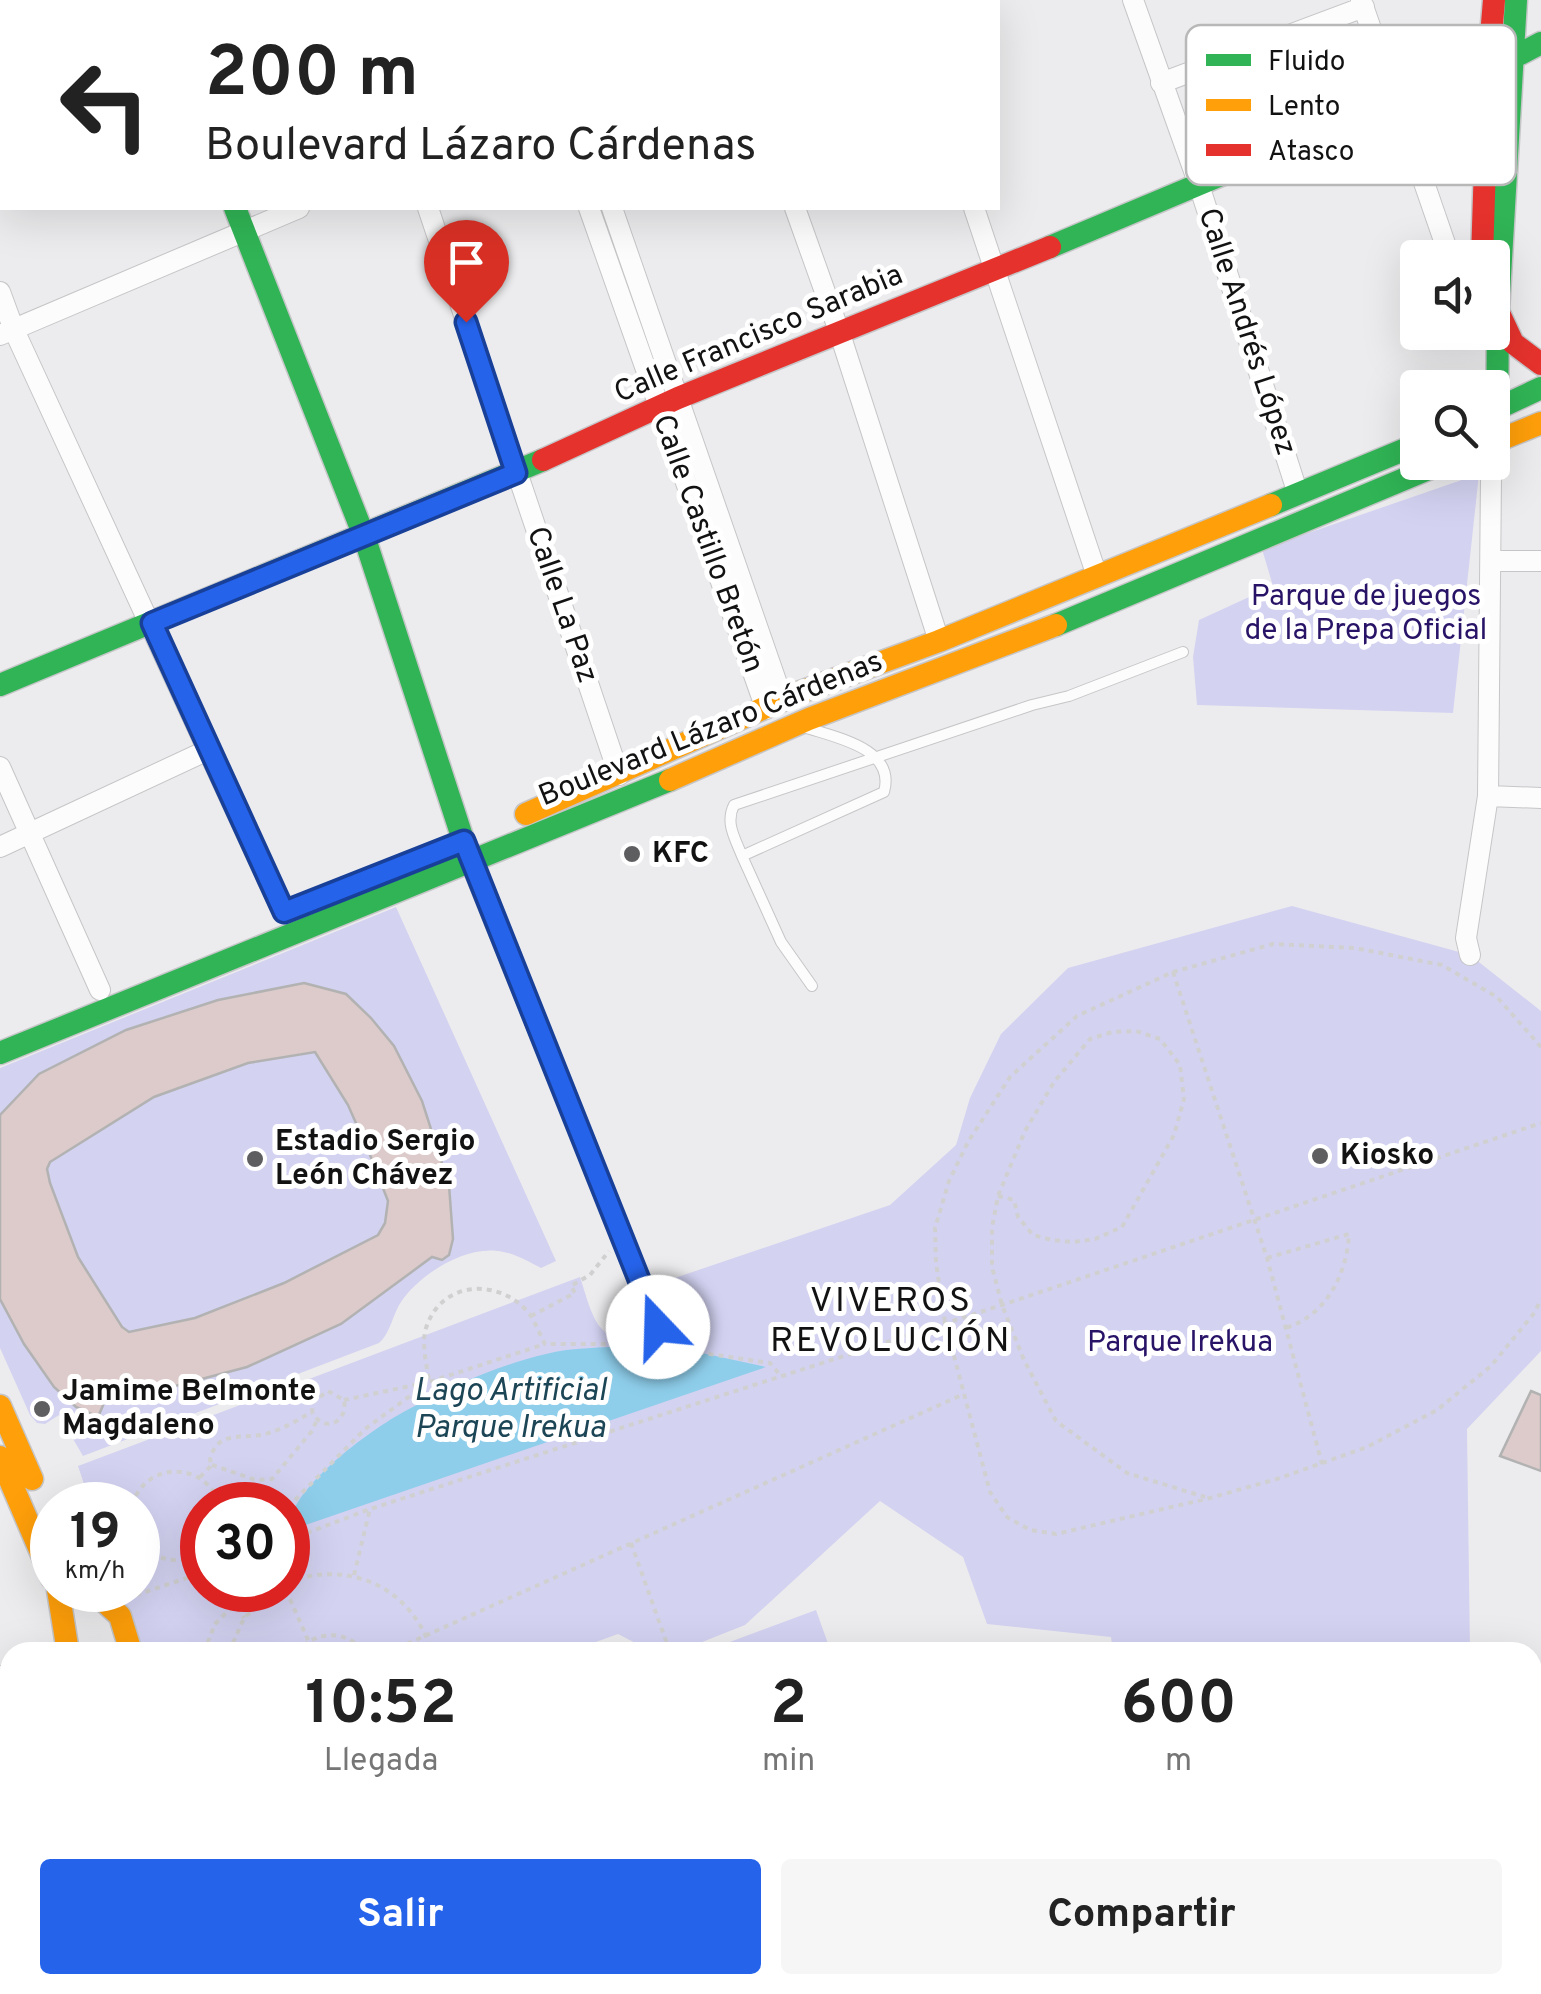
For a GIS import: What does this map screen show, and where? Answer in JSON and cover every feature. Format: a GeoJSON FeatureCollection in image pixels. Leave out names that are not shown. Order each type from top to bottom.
{"type":"FeatureCollection","features":[{"type":"Feature","properties":{"kind":"main road"},"geometry":{"type":"LineString","coordinates":[[1492,25],[1494,0]]}},
{"type":"Feature","properties":{"kind":"main road"},"geometry":{"type":"LineString","coordinates":[[1515,25],[1516,0]]}},
{"type":"Feature","properties":{"kind":"main road"},"geometry":{"type":"LineString","coordinates":[[1529,0],[1541,14]]}},
{"type":"Feature","properties":{"kind":"main road","name":"Calle Francisco Sarabia"},"geometry":{"type":"LineString","coordinates":[[1516,55],[1541,43]]}},
{"type":"Feature","properties":{"kind":"main road","name":"Calle Francisco Sarabia"},"geometry":{"type":"LineString","coordinates":[[0,685],[516,473],[668,403],[1199,185]]}},
{"type":"Feature","properties":{"kind":"main road"},"geometry":{"type":"LineString","coordinates":[[1483,240],[1485,185]]}},
{"type":"Feature","properties":{"kind":"main road"},"geometry":{"type":"LineString","coordinates":[[1502,240],[1506,185]]}},
{"type":"Feature","properties":{"kind":"main road"},"geometry":{"type":"LineString","coordinates":[[237,210],[364,536],[467,851]]}},
{"type":"Feature","properties":{"kind":"main road"},"geometry":{"type":"LineString","coordinates":[[1510,341],[1518,352],[1541,364]]}},
{"type":"Feature","properties":{"kind":"main road"},"geometry":{"type":"LineString","coordinates":[[1510,403],[1541,388]]}},
{"type":"Feature","properties":{"kind":"main road"},"geometry":{"type":"LineString","coordinates":[[1510,436],[1541,423]]}},
{"type":"Feature","properties":{"kind":"main road","name":"Boulevard Lázaro Cárdenas"},"geometry":{"type":"LineString","coordinates":[[0,1053],[467,851],[619,775],[774,705],[939,642],[1400,452]]}},
{"type":"Feature","properties":{"kind":"main road","name":"Boulevard Lázaro Cárdenas"},"geometry":{"type":"LineString","coordinates":[[0,1036],[284,912],[702,767],[797,724],[1096,610],[1403,480]]}},
{"type":"Feature","properties":{"kind":"main road"},"geometry":{"type":"LineString","coordinates":[[0,1406],[33,1482]]}},
{"type":"Feature","properties":{"kind":"main road"},"geometry":{"type":"LineString","coordinates":[[0,1456],[10,1501],[30,1538]]}},
{"type":"Feature","properties":{"kind":"main road"},"geometry":{"type":"LineString","coordinates":[[64,1642],[63,1614],[67,1612]]}},
{"type":"Feature","properties":{"kind":"main road"},"geometry":{"type":"LineString","coordinates":[[116,1612],[128,1642]]}},
{"type":"Feature","properties":{"kind":"street","name":"Calle Andrés López"},"geometry":{"type":"LineString","coordinates":[[1133,0],[1186,150]]}},
{"type":"Feature","properties":{"kind":"street"},"geometry":{"type":"LineString","coordinates":[[1309,25],[1362,4]]}},
{"type":"Feature","properties":{"kind":"street"},"geometry":{"type":"LineString","coordinates":[[1161,83],[1186,73]]}},
{"type":"Feature","properties":{"kind":"street","name":"Calle Andrés López"},"geometry":{"type":"LineString","coordinates":[[1199,185],[1298,494]]}},
{"type":"Feature","properties":{"kind":"street"},"geometry":{"type":"LineString","coordinates":[[1425,185],[1444,240]]}},
{"type":"Feature","properties":{"kind":"street"},"geometry":{"type":"LineString","coordinates":[[7,332],[295,210]]}},
{"type":"Feature","properties":{"kind":"street","name":"Calle La Paz"},"geometry":{"type":"LineString","coordinates":[[429,210],[619,775]]}},
{"type":"Feature","properties":{"kind":"street","name":"Calle Castillo Bretón"},"geometry":{"type":"LineString","coordinates":[[590,210],[668,403],[774,705]]}},
{"type":"Feature","properties":{"kind":"street","name":"Calle Castillo Bretón"},"geometry":{"type":"LineString","coordinates":[[613,210],[668,403]]}},
{"type":"Feature","properties":{"kind":"street"},"geometry":{"type":"LineString","coordinates":[[796,210],[939,642]]}},
{"type":"Feature","properties":{"kind":"street"},"geometry":{"type":"LineString","coordinates":[[975,210],[1097,576]]}},
{"type":"Feature","properties":{"kind":"street"},"geometry":{"type":"LineString","coordinates":[[0,292],[7,332],[152,623],[284,912]]}},
{"type":"Feature","properties":{"kind":"street"},"geometry":{"type":"LineString","coordinates":[[1470,955],[1466,938],[1488,796],[1492,561],[1488,480]]}},
{"type":"Feature","properties":{"kind":"street"},"geometry":{"type":"LineString","coordinates":[[1492,561],[1541,561]]}},
{"type":"Feature","properties":{"kind":"street"},"geometry":{"type":"LineString","coordinates":[[0,847],[210,749]]}},
{"type":"Feature","properties":{"kind":"street"},"geometry":{"type":"LineString","coordinates":[[0,767],[100,990]]}},
{"type":"Feature","properties":{"kind":"street"},"geometry":{"type":"LineString","coordinates":[[1488,796],[1541,798]]}},
{"type":"Feature","properties":{"kind":"street"},"geometry":{"type":"LineString","coordinates":[[467,851],[642,1287]]}},
{"type":"Feature","properties":{"kind":"lane"},"geometry":{"type":"LineString","coordinates":[[812,986],[780,942],[742,856],[730,826],[729,814],[734,805],[1068,696],[1184,652]]}},
{"type":"Feature","properties":{"kind":"lane"},"geometry":{"type":"LineString","coordinates":[[742,856],[884,792],[888,780],[879,758],[855,744],[797,724]]}},
{"type":"Feature","properties":{"kind":"path"},"geometry":{"type":"LineString","coordinates":[[1541,1048],[1497,997],[1442,964],[1355,948],[1273,944],[1173,972],[1076,1016],[1010,1077],[968,1142],[949,1181],[935,1228],[945,1322],[990,1492],[1008,1517],[1030,1530],[1056,1534],[1210,1498],[1366,1447],[1436,1410],[1492,1366],[1541,1299]]}},
{"type":"Feature","properties":{"kind":"path"},"geometry":{"type":"LineString","coordinates":[[1173,972],[1254,1217],[1322,1464]]}},
{"type":"Feature","properties":{"kind":"path"},"geometry":{"type":"LineString","coordinates":[[998,1196],[1014,1200],[1018,1217],[1033,1235],[1052,1240],[1095,1239],[1122,1226],[1174,1135],[1184,1099],[1180,1065],[1160,1039],[1136,1031],[1112,1032],[1090,1040],[1044,1099],[1025,1132],[998,1196],[992,1228],[992,1267],[1024,1360],[1056,1421],[1128,1472],[1210,1498]]}},
{"type":"Feature","properties":{"kind":"path"},"geometry":{"type":"LineString","coordinates":[[310,1532],[1541,1123]]}},
{"type":"Feature","properties":{"kind":"path"},"geometry":{"type":"LineString","coordinates":[[1266,1258],[1349,1234],[1348,1257],[1328,1297],[1318,1310],[1285,1328]]}},
{"type":"Feature","properties":{"kind":"path"},"geometry":{"type":"LineString","coordinates":[[531,1316],[575,1293],[571,1286],[590,1276],[611,1247],[624,1240]]}},
{"type":"Feature","properties":{"kind":"path"},"geometry":{"type":"LineString","coordinates":[[429,1382],[426,1328],[440,1304],[468,1288],[504,1292],[531,1316],[544,1344]]}},
{"type":"Feature","properties":{"kind":"path"},"geometry":{"type":"LineString","coordinates":[[344,1400],[429,1382],[544,1344],[611,1344]]}},
{"type":"Feature","properties":{"kind":"path"},"geometry":{"type":"LineString","coordinates":[[666,1348],[703,1350],[770,1363],[780,1376]]}},
{"type":"Feature","properties":{"kind":"path"},"geometry":{"type":"LineString","coordinates":[[310,1486],[366,1429],[429,1382]]}},
{"type":"Feature","properties":{"kind":"path"},"geometry":{"type":"LineString","coordinates":[[328,1392],[344,1400],[346,1410],[334,1424],[317,1420],[312,1412],[313,1402],[328,1392]]}},
{"type":"Feature","properties":{"kind":"path"},"geometry":{"type":"LineString","coordinates":[[410,1642],[964,1394]]}},
{"type":"Feature","properties":{"kind":"path"},"geometry":{"type":"LineString","coordinates":[[212,1464],[213,1449],[228,1437],[260,1435],[284,1428],[312,1412]]}},
{"type":"Feature","properties":{"kind":"path"},"geometry":{"type":"LineString","coordinates":[[212,1464],[256,1480],[272,1479],[317,1420]]}},
{"type":"Feature","properties":{"kind":"path"},"geometry":{"type":"LineString","coordinates":[[200,1477],[212,1464]]}},
{"type":"Feature","properties":{"kind":"path"},"geometry":{"type":"LineString","coordinates":[[148,1482],[162,1472],[188,1472],[206,1482]]}},
{"type":"Feature","properties":{"kind":"path"},"geometry":{"type":"LineString","coordinates":[[354,1575],[370,1509]]}},
{"type":"Feature","properties":{"kind":"path"},"geometry":{"type":"LineString","coordinates":[[631,1543],[666,1642]]}},
{"type":"Feature","properties":{"kind":"path"},"geometry":{"type":"LineString","coordinates":[[310,1574],[354,1575],[377,1583],[414,1614],[429,1642]]}},
{"type":"Feature","properties":{"kind":"path"},"geometry":{"type":"LineString","coordinates":[[208,1642],[215,1624],[228,1612]]}},
{"type":"Feature","properties":{"kind":"path"},"geometry":{"type":"LineString","coordinates":[[241,1612],[244,1618]]}},
{"type":"Feature","properties":{"kind":"path"},"geometry":{"type":"LineString","coordinates":[[233,1642],[250,1612]]}},
{"type":"Feature","properties":{"kind":"path"},"geometry":{"type":"LineString","coordinates":[[296,1612],[308,1640],[337,1634],[354,1642]]}},
{"type":"Feature","properties":{"kind":"green space","name":"Parque de juegos de la Prepa Oficial"},"geometry":{"type":"Polygon","coordinates":[[[1462,480],[1478,480],[1453,713],[1197,705],[1193,657],[1199,620],[1273,586],[1262,549],[1462,480]]]}},
{"type":"Feature","properties":{"kind":"green space","name":"Parque Irekua"},"geometry":{"type":"Polygon","coordinates":[[[1292,906],[1470,955],[1541,1011],[1541,1351],[1467,1429],[1470,1642],[1112,1642],[1111,1637],[987,1624],[963,1557],[880,1501],[745,1625],[702,1642],[634,1642],[618,1634],[596,1642],[137,1642],[126,1612],[160,1612],[160,1482],[83,1482],[78,1466],[580,1277],[601,1328],[620,1340],[654,1345],[669,1327],[663,1282],[890,1205],[956,1145],[970,1098],[1001,1034],[1068,968],[1292,906]]]}},
{"type":"Feature","properties":{"kind":"green space","name":"Estadio Sergio León Chávez"},"geometry":{"type":"Polygon","coordinates":[[[396,907],[556,1261],[541,1268],[497,1251],[456,1258],[430,1273],[409,1292],[379,1343],[83,1456],[59,1415],[45,1424],[37,1423],[30,1415],[0,1348],[0,1068],[396,907]]]}},
{"type":"Feature","properties":{"kind":"green space"},"geometry":{"type":"Polygon","coordinates":[[[816,1610],[827,1642],[730,1642],[816,1610]]]}},
{"type":"Feature","properties":{"kind":"water","name":"Lago Artificial Parque Irekua"},"geometry":{"type":"Polygon","coordinates":[[[630,1346],[702,1353],[766,1367],[310,1523],[310,1487],[335,1461],[375,1430],[476,1377],[566,1350],[630,1346]]]}},
{"type":"Feature","properties":{"kind":"building"},"geometry":{"type":"Polygon","coordinates":[[[304,983],[346,994],[371,1018],[394,1046],[422,1101],[449,1185],[453,1239],[449,1255],[442,1260],[432,1257],[341,1324],[247,1367],[160,1390],[107,1396],[98,1417],[76,1407],[54,1387],[24,1344],[0,1299],[0,1115],[39,1074],[126,1030],[218,1000],[304,983]],[[315,1052],[248,1063],[154,1097],[50,1162],[50,1183],[78,1257],[122,1327],[129,1332],[195,1318],[284,1283],[378,1235],[385,1223],[388,1201],[348,1105],[315,1052]]]}},
{"type":"Feature","properties":{"kind":"building"},"geometry":{"type":"Polygon","coordinates":[[[1531,1391],[1541,1395],[1541,1471],[1500,1456],[1531,1391]]]}},
{"type":"Feature","properties":{"kind":"traffic: fast"},"geometry":{"type":"LineString","coordinates":[[1515,25],[1516,0]]}},
{"type":"Feature","properties":{"kind":"traffic: fast"},"geometry":{"type":"LineString","coordinates":[[1516,56],[1541,43]]}},
{"type":"Feature","properties":{"kind":"traffic: fast"},"geometry":{"type":"LineString","coordinates":[[1050,247],[1197,185]]}},
{"type":"Feature","properties":{"kind":"traffic: fast"},"geometry":{"type":"LineString","coordinates":[[1498,370],[1505,185]]}},
{"type":"Feature","properties":{"kind":"traffic: fast"},"geometry":{"type":"LineString","coordinates":[[236,210],[364,536],[470,861]]}},
{"type":"Feature","properties":{"kind":"traffic: fast"},"geometry":{"type":"LineString","coordinates":[[1510,403],[1541,388]]}},
{"type":"Feature","properties":{"kind":"traffic: fast"},"geometry":{"type":"LineString","coordinates":[[1271,505],[1400,451]]}},
{"type":"Feature","properties":{"kind":"traffic: fast"},"geometry":{"type":"LineString","coordinates":[[0,685],[543,460]]}},
{"type":"Feature","properties":{"kind":"traffic: fast"},"geometry":{"type":"LineString","coordinates":[[1056,625],[1402,480]]}},
{"type":"Feature","properties":{"kind":"traffic: fast"},"geometry":{"type":"LineString","coordinates":[[0,1053],[670,780]]}},
{"type":"Feature","properties":{"kind":"traffic: slow"},"geometry":{"type":"LineString","coordinates":[[1510,436],[1541,423]]}},
{"type":"Feature","properties":{"kind":"traffic: slow"},"geometry":{"type":"LineString","coordinates":[[526,814],[798,693],[939,641],[1271,505]]}},
{"type":"Feature","properties":{"kind":"traffic: slow"},"geometry":{"type":"LineString","coordinates":[[670,780],[809,719],[1056,625]]}},
{"type":"Feature","properties":{"kind":"traffic: slow"},"geometry":{"type":"LineString","coordinates":[[0,1406],[32,1479]]}},
{"type":"Feature","properties":{"kind":"traffic: slow"},"geometry":{"type":"LineString","coordinates":[[0,1457],[30,1527]]}},
{"type":"Feature","properties":{"kind":"traffic: slow"},"geometry":{"type":"LineString","coordinates":[[62,1612],[66,1642]]}},
{"type":"Feature","properties":{"kind":"traffic: slow"},"geometry":{"type":"LineString","coordinates":[[116,1612],[128,1642]]}},
{"type":"Feature","properties":{"kind":"traffic: jam"},"geometry":{"type":"LineString","coordinates":[[1492,25],[1494,0]]}},
{"type":"Feature","properties":{"kind":"traffic: jam"},"geometry":{"type":"LineString","coordinates":[[1483,240],[1484,185]]}},
{"type":"Feature","properties":{"kind":"traffic: jam"},"geometry":{"type":"LineString","coordinates":[[543,460],[678,398],[1050,247]]}},
{"type":"Feature","properties":{"kind":"traffic: jam"},"geometry":{"type":"LineString","coordinates":[[1510,337],[1541,364]]}},
{"type":"Feature","properties":{"kind":"place","name":"KFC"},"geometry":{"type":"Point","coordinates":[632,854]}},
{"type":"Feature","properties":{"kind":"place","name":"Kiosko"},"geometry":{"type":"Point","coordinates":[1320,1156]}},
{"type":"Feature","properties":{"kind":"place","name":"Estadio Sergio León Chávez"},"geometry":{"type":"Point","coordinates":[255,1159]}},
{"type":"Feature","properties":{"kind":"place","name":"Jamime Belmonte Magdaleno"},"geometry":{"type":"Point","coordinates":[42,1409]}},
{"type":"Feature","properties":{"kind":"district","name":"VIVEROS REVOLUCIÓN"},"geometry":{"type":"Point","coordinates":[891,1322]}},
{"type":"Feature","properties":{"kind":"route"},"geometry":{"type":"LineString","coordinates":[[466,322],[516,473],[152,623],[284,912],[464,841],[642,1287],[659,1312],[658,1327]]}}]}
